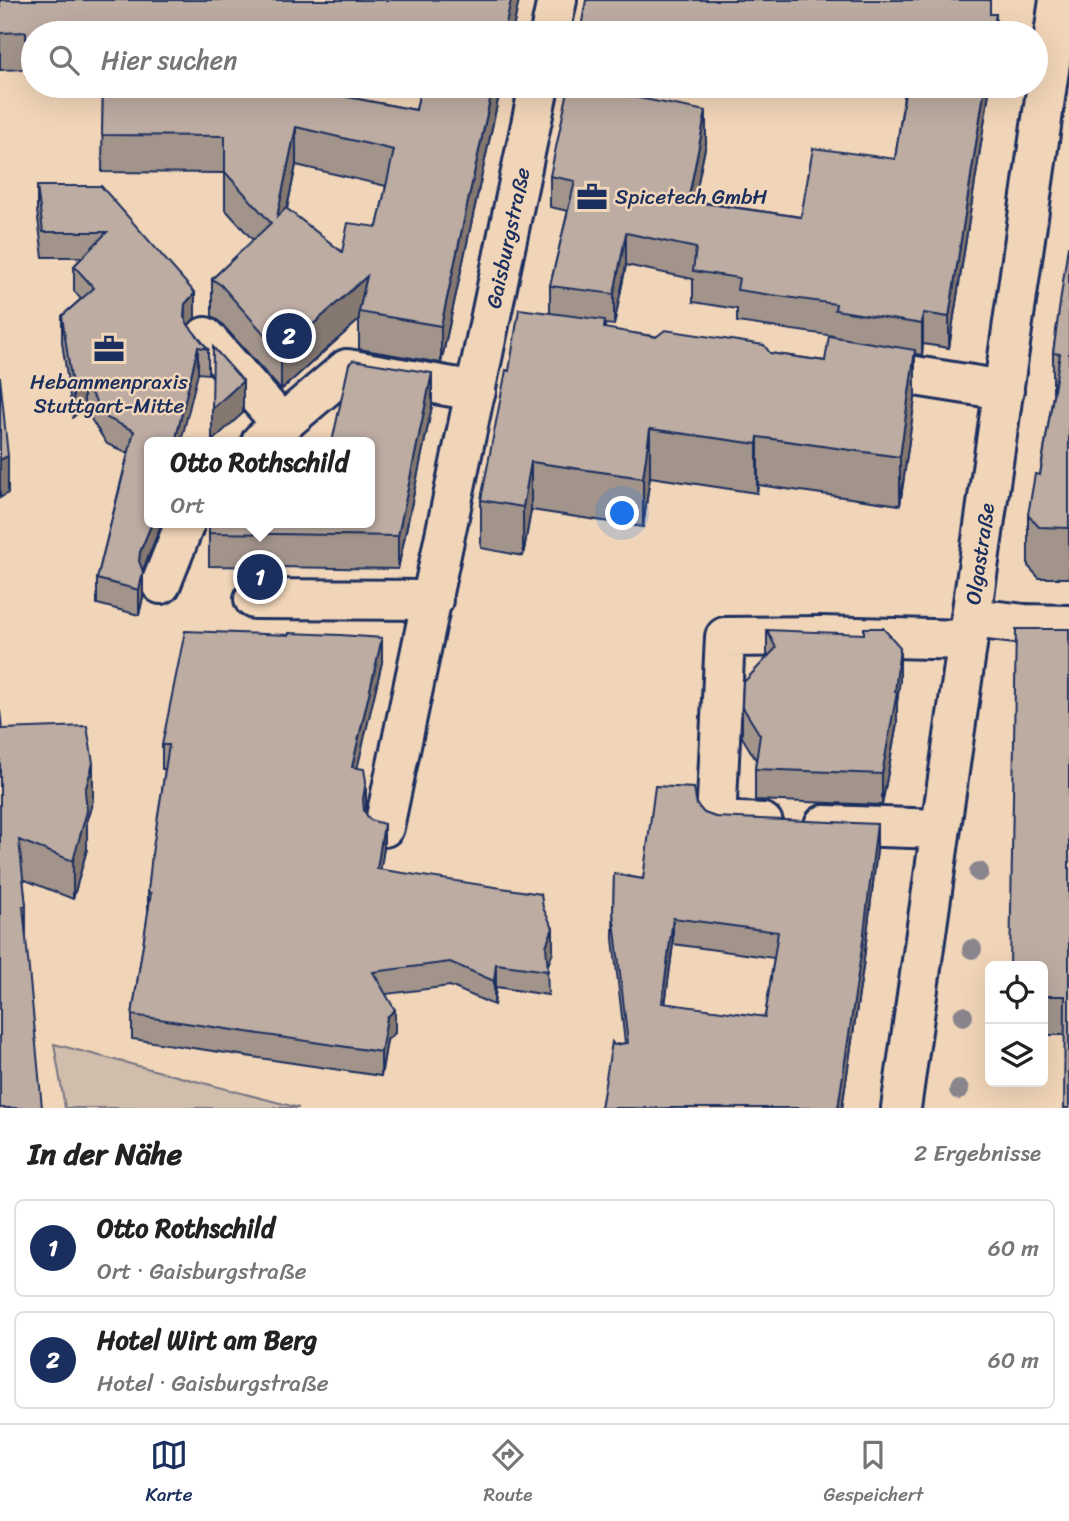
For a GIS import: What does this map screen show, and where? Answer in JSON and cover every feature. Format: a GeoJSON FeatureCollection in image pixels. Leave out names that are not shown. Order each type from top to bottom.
{"type":"FeatureCollection","features":[{"type":"Feature","properties":{"kind":"street"},"geometry":{"type":"LineString","coordinates":[[553,21],[557,0]]}},
{"type":"Feature","properties":{"kind":"street","name":"Olgastraße"},"geometry":{"type":"LineString","coordinates":[[1048,78],[1059,0]]}},
{"type":"Feature","properties":{"kind":"street","name":"Gaisburgstraße"},"geometry":{"type":"LineString","coordinates":[[384,827],[537,98]]}},
{"type":"Feature","properties":{"kind":"street","name":"Olgastraße"},"geometry":{"type":"LineString","coordinates":[[901,1108],[1045,98]]}},
{"type":"Feature","properties":{"kind":"street"},"geometry":{"type":"LineString","coordinates":[[488,332],[528,337]]}},
{"type":"Feature","properties":{"kind":"street"},"geometry":{"type":"LineString","coordinates":[[205,337],[271,433],[347,369],[477,391]]}},
{"type":"Feature","properties":{"kind":"street"},"geometry":{"type":"LineString","coordinates":[[825,362],[1004,390]]}},
{"type":"Feature","properties":{"kind":"street"},"geometry":{"type":"LineString","coordinates":[[161,584],[183,528]]}},
{"type":"Feature","properties":{"kind":"street"},"geometry":{"type":"LineString","coordinates":[[254,599],[433,600]]}},
{"type":"Feature","properties":{"kind":"street"},"geometry":{"type":"LineString","coordinates":[[940,829],[716,821],[725,637],[821,636],[1024,624],[1069,625]]}},
{"type":"Feature","properties":{"kind":"shaded area"},"geometry":{"type":"Polygon","coordinates":[[[54,1044],[299,1108],[65,1108],[54,1044]]]}},
{"type":"Feature","properties":{"kind":"building"},"geometry":{"type":"Polygon","coordinates":[[[0,0],[511,0],[507,21],[21,21],[21,32],[0,33],[0,0]]]}},
{"type":"Feature","properties":{"kind":"building"},"geometry":{"type":"Polygon","coordinates":[[[586,0],[990,0],[990,14],[996,14],[995,21],[582,21],[586,0]]]}},
{"type":"Feature","properties":{"kind":"building"},"geometry":{"type":"Polygon","coordinates":[[[103,98],[352,98],[416,110],[418,98],[490,98],[441,326],[359,312],[367,276],[281,353],[221,285],[212,279],[271,223],[225,172],[225,136],[102,135],[103,98]],[[296,127],[277,217],[286,208],[342,252],[348,223],[377,227],[394,150],[296,127]]]}},
{"type":"Feature","properties":{"kind":"building"},"geometry":{"type":"Polygon","coordinates":[[[566,98],[639,98],[706,111],[688,201],[801,217],[813,148],[895,159],[904,98],[983,98],[949,317],[923,313],[922,324],[835,310],[836,304],[737,290],[739,278],[693,271],[696,248],[626,233],[614,294],[550,286],[575,181],[550,176],[566,98]]]}},
{"type":"Feature","properties":{"kind":"building"},"geometry":{"type":"Polygon","coordinates":[[[37,186],[101,186],[195,293],[185,304],[184,317],[208,349],[198,347],[176,437],[144,437],[144,528],[150,528],[140,552],[139,561],[143,572],[139,590],[97,579],[134,431],[107,418],[84,383],[73,392],[62,316],[94,288],[74,266],[107,232],[43,232],[37,186]]]}},
{"type":"Feature","properties":{"kind":"building"},"geometry":{"type":"Polygon","coordinates":[[[1068,246],[1069,528],[1039,527],[1028,515],[1035,474],[1040,475],[1060,354],[1053,353],[1068,246]]]}},
{"type":"Feature","properties":{"kind":"building"},"geometry":{"type":"Polygon","coordinates":[[[519,309],[605,320],[604,328],[656,337],[665,330],[764,345],[770,353],[825,361],[829,336],[915,350],[900,457],[758,437],[757,444],[650,429],[643,478],[531,462],[523,507],[481,500],[506,370],[509,371],[519,309]]]}},
{"type":"Feature","properties":{"kind":"building"},"geometry":{"type":"Polygon","coordinates":[[[213,347],[243,381],[212,409],[213,347]]]}},
{"type":"Feature","properties":{"kind":"building"},"geometry":{"type":"Polygon","coordinates":[[[353,360],[432,373],[398,536],[209,533],[209,528],[375,528],[375,437],[333,437],[349,364],[353,360]]]}},
{"type":"Feature","properties":{"kind":"building"},"geometry":{"type":"Polygon","coordinates":[[[0,377],[8,456],[0,460],[0,377]]]}},
{"type":"Feature","properties":{"kind":"building"},"geometry":{"type":"Polygon","coordinates":[[[864,628],[883,628],[900,647],[897,692],[882,774],[755,769],[760,735],[742,706],[743,683],[776,648],[767,630],[864,634],[864,628]]]}},
{"type":"Feature","properties":{"kind":"building"},"geometry":{"type":"Polygon","coordinates":[[[1016,629],[1069,629],[1069,1108],[1064,1108],[1065,996],[1048,996],[1048,961],[1010,961],[1016,629]]]}},
{"type":"Feature","properties":{"kind":"building"},"geometry":{"type":"Polygon","coordinates":[[[185,631],[382,638],[352,767],[364,769],[364,811],[370,820],[384,824],[377,869],[541,894],[543,908],[553,928],[546,946],[548,971],[496,964],[494,981],[450,962],[373,972],[395,1010],[387,1017],[381,1052],[132,1015],[151,893],[148,892],[152,854],[169,745],[162,745],[185,631]]]}},
{"type":"Feature","properties":{"kind":"building"},"geometry":{"type":"Polygon","coordinates":[[[0,710],[2,729],[87,726],[93,763],[85,791],[87,811],[73,861],[19,840],[42,1108],[0,1108],[0,710]]]}},
{"type":"Feature","properties":{"kind":"building"},"geometry":{"type":"Polygon","coordinates":[[[655,786],[694,788],[697,805],[704,813],[715,817],[877,824],[838,1108],[601,1108],[612,1042],[614,1045],[628,1043],[613,912],[614,874],[643,879],[655,786]],[[673,918],[662,1003],[765,1017],[778,932],[673,918]]]}},
{"type":"Feature","properties":{"kind":"place","name":"Spicetech GmbH"},"geometry":{"type":"Point","coordinates":[592,197]}},
{"type":"Feature","properties":{"kind":"place","name":"Hotel Wirt am Berg"},"geometry":{"type":"Point","coordinates":[289,336]}},
{"type":"Feature","properties":{"kind":"place","name":"Hebammenpraxis Stuttgart-Mitte"},"geometry":{"type":"Point","coordinates":[109,349]}},
{"type":"Feature","properties":{"kind":"place","name":"Otto Rothschild"},"geometry":{"type":"Point","coordinates":[260,577]}}]}
